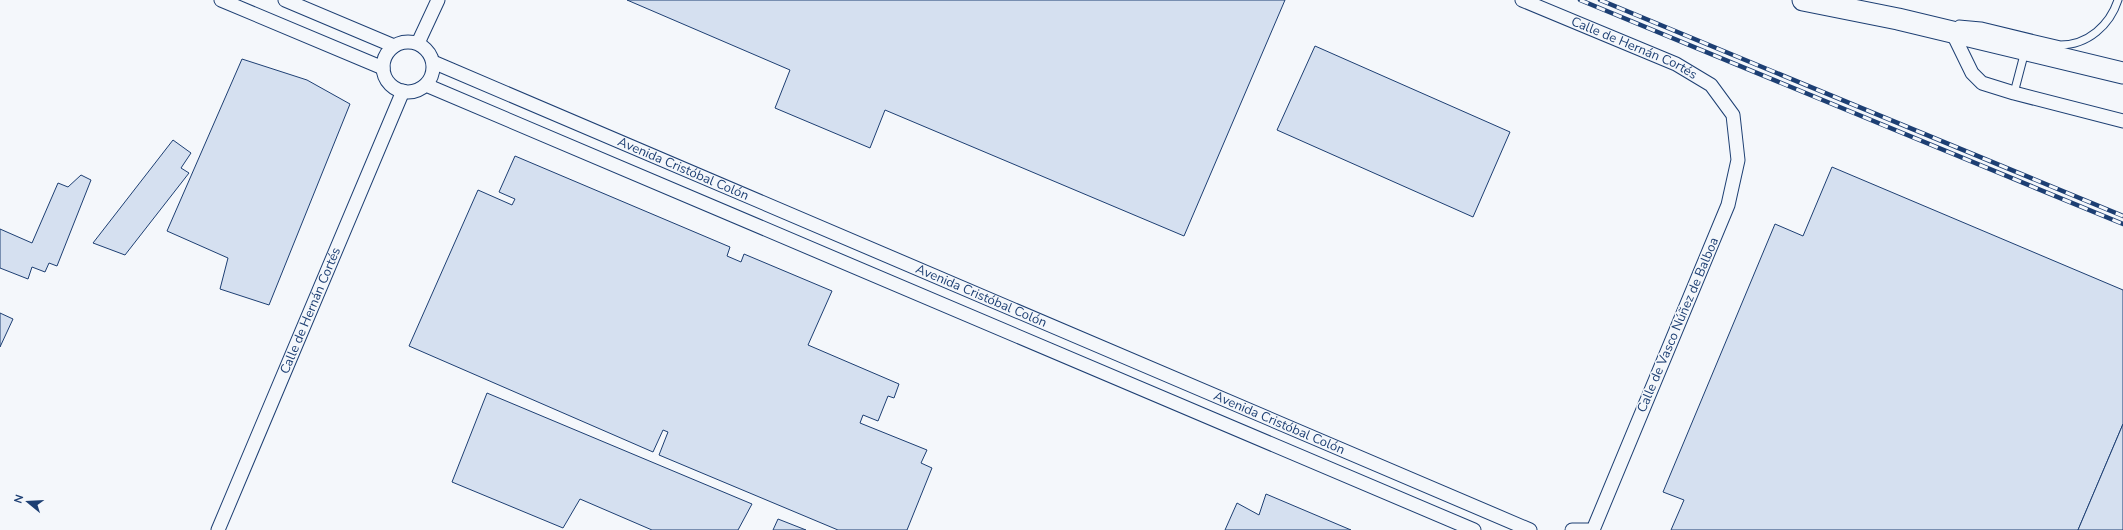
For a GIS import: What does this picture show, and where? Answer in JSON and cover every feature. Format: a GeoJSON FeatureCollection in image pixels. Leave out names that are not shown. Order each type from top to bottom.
{"type":"FeatureCollection","features":[{"type":"Feature","properties":{"kind":"main road"},"geometry":{"type":"LineString","coordinates":[[1803,0],[1898,19],[2123,73]]}},
{"type":"Feature","properties":{"kind":"street"},"geometry":{"type":"LineString","coordinates":[[221,0],[383,68]]}},
{"type":"Feature","properties":{"kind":"street"},"geometry":{"type":"LineString","coordinates":[[285,0],[394,46],[410,42],[418,44],[427,51],[433,62],[433,70],[426,85],[419,90],[403,91],[388,83],[383,68],[384,59],[394,46]]}},
{"type":"Feature","properties":{"kind":"street"},"geometry":{"type":"LineString","coordinates":[[418,44],[438,0]]}},
{"type":"Feature","properties":{"kind":"street","name":"Calle de Hernán Cortés"},"geometry":{"type":"LineString","coordinates":[[1522,0],[1676,64],[1711,85],[1733,115]]}},
{"type":"Feature","properties":{"kind":"street"},"geometry":{"type":"LineString","coordinates":[[1952,32],[1972,73],[1982,83],[2014,93],[2123,121]]}},
{"type":"Feature","properties":{"kind":"street","name":"Avenida Cristóbal Colón"},"geometry":{"type":"LineString","coordinates":[[433,62],[1530,530]]}},
{"type":"Feature","properties":{"kind":"street","name":"Avenida Cristóbal Colón"},"geometry":{"type":"LineString","coordinates":[[426,85],[1474,530]]}},
{"type":"Feature","properties":{"kind":"street","name":"Calle de Hernán Cortés"},"geometry":{"type":"LineString","coordinates":[[218,530],[403,91]]}},
{"type":"Feature","properties":{"kind":"street","name":"Calle de Vasco Núñez de Balboa"},"geometry":{"type":"LineString","coordinates":[[1593,530],[1728,206],[1738,160],[1733,115]]}},
{"type":"Feature","properties":{"kind":"street"},"geometry":{"type":"LineString","coordinates":[[1572,530],[1588,530]]}},
{"type":"Feature","properties":{"kind":"lane"},"geometry":{"type":"LineString","coordinates":[[1898,19],[1981,26],[2060,45],[2071,45],[2095,33],[2104,26],[2113,13],[2118,0]]}},
{"type":"Feature","properties":{"kind":"lane"},"geometry":{"type":"LineString","coordinates":[[2014,93],[2026,49]]}},
{"type":"Feature","properties":{"kind":"building"},"geometry":{"type":"Polygon","coordinates":[[[627,0],[1285,0],[1184,236],[885,110],[870,148],[775,108],[790,70],[627,0]]]}},
{"type":"Feature","properties":{"kind":"building"},"geometry":{"type":"Polygon","coordinates":[[[1315,46],[1510,132],[1473,217],[1277,130],[1315,46]]]}},
{"type":"Feature","properties":{"kind":"building"},"geometry":{"type":"Polygon","coordinates":[[[242,59],[307,80],[350,104],[269,305],[220,289],[228,258],[167,231],[242,59]]]}},
{"type":"Feature","properties":{"kind":"building"},"geometry":{"type":"Polygon","coordinates":[[[173,140],[191,153],[181,168],[189,173],[125,255],[93,243],[173,140]]]}},
{"type":"Feature","properties":{"kind":"building"},"geometry":{"type":"Polygon","coordinates":[[[515,156],[730,247],[727,256],[741,262],[744,254],[832,291],[808,345],[899,384],[894,398],[888,396],[878,421],[863,415],[860,423],[927,450],[921,463],[932,468],[907,530],[838,530],[659,455],[668,432],[663,430],[653,452],[409,346],[478,190],[512,205],[515,199],[499,192],[515,156]]]}},
{"type":"Feature","properties":{"kind":"building"},"geometry":{"type":"Polygon","coordinates":[[[1832,167],[2123,290],[2123,424],[2078,530],[1671,530],[1684,500],[1663,492],[1775,224],[1803,236],[1832,167]]]}},
{"type":"Feature","properties":{"kind":"building"},"geometry":{"type":"Polygon","coordinates":[[[81,175],[91,180],[57,266],[49,263],[45,272],[32,267],[28,279],[0,268],[0,229],[32,243],[58,183],[68,187],[81,175]]]}},
{"type":"Feature","properties":{"kind":"building"},"geometry":{"type":"Polygon","coordinates":[[[0,313],[13,319],[0,347],[0,313]]]}},
{"type":"Feature","properties":{"kind":"building"},"geometry":{"type":"Polygon","coordinates":[[[487,393],[752,504],[738,530],[652,530],[580,499],[563,528],[452,482],[487,393]]]}},
{"type":"Feature","properties":{"kind":"building"},"geometry":{"type":"Polygon","coordinates":[[[2123,424],[2123,530],[2078,530],[2123,424]]]}},
{"type":"Feature","properties":{"kind":"building"},"geometry":{"type":"Polygon","coordinates":[[[1266,494],[1351,530],[1225,530],[1237,503],[1259,515],[1266,494]]]}},
{"type":"Feature","properties":{"kind":"building"},"geometry":{"type":"Polygon","coordinates":[[[778,519],[806,530],[773,530],[778,519]]]}},
{"type":"Feature","properties":{"kind":"railway"},"geometry":{"type":"LineString","coordinates":[[1580,0],[2123,224]]}},
{"type":"Feature","properties":{"kind":"railway"},"geometry":{"type":"LineString","coordinates":[[1600,0],[2123,216]]}}]}
